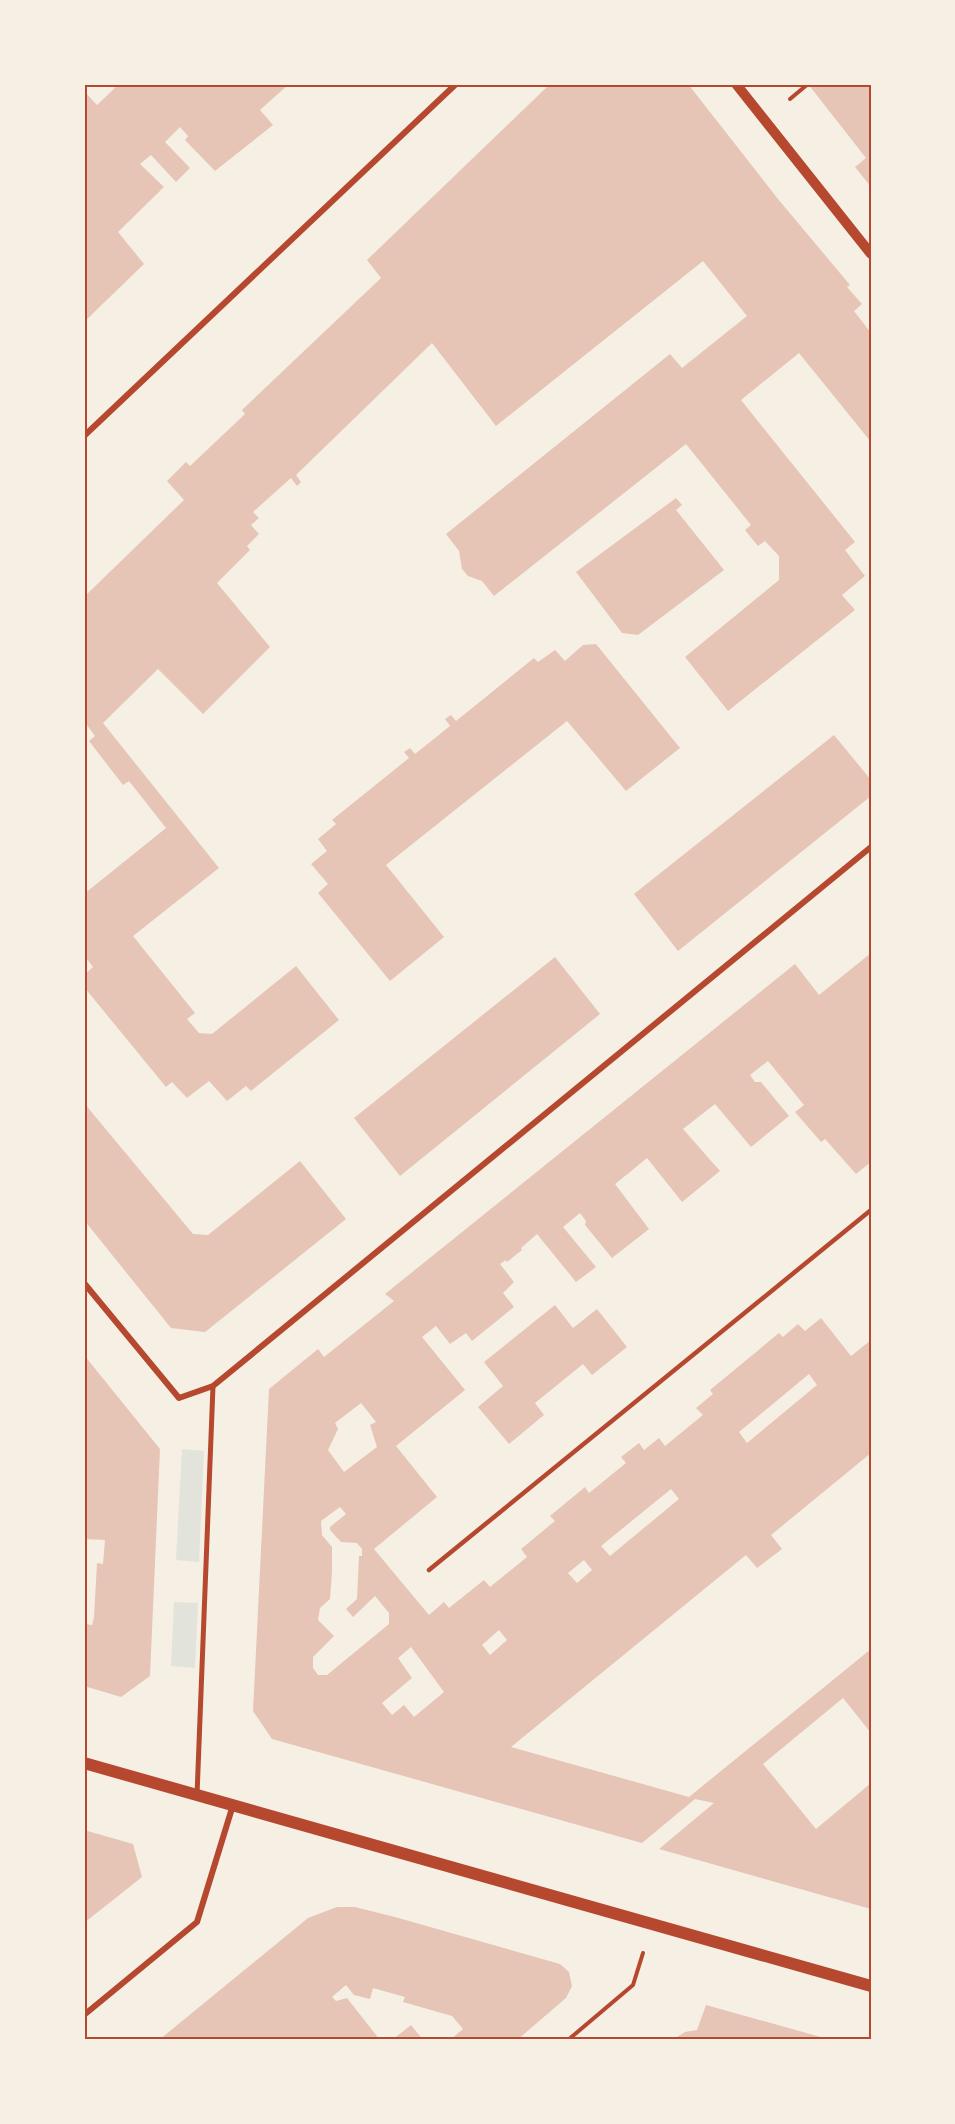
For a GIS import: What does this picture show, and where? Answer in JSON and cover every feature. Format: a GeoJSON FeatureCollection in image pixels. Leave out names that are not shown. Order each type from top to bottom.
{"type":"FeatureCollection","features":[{"type":"Feature","properties":{"kind":"main road"},"geometry":{"type":"LineString","coordinates":[[84,1763],[871,1986]]}},
{"type":"Feature","properties":{"kind":"street"},"geometry":{"type":"LineString","coordinates":[[84,436],[456,84]]}},
{"type":"Feature","properties":{"kind":"street"},"geometry":{"type":"LineString","coordinates":[[736,84],[871,254]]}},
{"type":"Feature","properties":{"kind":"street"},"geometry":{"type":"LineString","coordinates":[[84,1283],[179,1398],[213,1386],[871,847]]}},
{"type":"Feature","properties":{"kind":"street"},"geometry":{"type":"LineString","coordinates":[[196,1795],[213,1386]]}},
{"type":"Feature","properties":{"kind":"street"},"geometry":{"type":"LineString","coordinates":[[84,2015],[197,1922],[233,1804]]}},
{"type":"Feature","properties":{"kind":"lane"},"geometry":{"type":"LineString","coordinates":[[429,1569],[871,1210]]}},
{"type":"Feature","properties":{"kind":"path"},"geometry":{"type":"LineString","coordinates":[[790,99],[808,84]]}},
{"type":"Feature","properties":{"kind":"path"},"geometry":{"type":"LineString","coordinates":[[568,2040],[633,1985],[652,1924]]}},
{"type":"Feature","properties":{"kind":"shaded area"},"geometry":{"type":"Polygon","coordinates":[[[182,1449],[204,1451],[199,1562],[176,1560],[182,1449]]]}},
{"type":"Feature","properties":{"kind":"shaded area"},"geometry":{"type":"Polygon","coordinates":[[[174,1602],[198,1603],[195,1668],[171,1666],[174,1602]]]}},
{"type":"Feature","properties":{"kind":"building"},"geometry":{"type":"Polygon","coordinates":[[[119,84],[289,84],[260,110],[273,125],[215,171],[185,140],[188,136],[180,127],[165,142],[190,168],[176,182],[151,155],[140,164],[164,187],[118,232],[144,264],[84,322],[84,91],[97,105],[119,84]]]}},
{"type":"Feature","properties":{"kind":"building"},"geometry":{"type":"Polygon","coordinates":[[[550,84],[688,84],[778,199],[850,285],[847,287],[862,304],[854,311],[871,333],[871,442],[799,353],[741,400],[855,542],[845,550],[865,576],[842,595],[855,610],[728,711],[685,657],[779,580],[779,556],[765,541],[758,546],[745,530],[751,525],[686,444],[494,596],[482,581],[468,576],[462,569],[459,551],[446,534],[670,354],[682,368],[747,316],[703,261],[496,426],[432,343],[296,475],[301,482],[297,486],[291,478],[253,512],[259,518],[251,525],[259,534],[247,546],[250,550],[217,583],[270,647],[203,714],[158,669],[103,723],[219,868],[133,936],[195,1013],[187,1019],[199,1033],[212,1034],[296,966],[339,1020],[251,1091],[246,1086],[227,1101],[209,1081],[187,1098],[172,1082],[166,1087],[84,987],[84,975],[93,967],[84,955],[84,894],[166,828],[129,781],[123,785],[89,741],[95,736],[84,721],[84,597],[184,500],[167,481],[186,462],[190,466],[245,414],[242,410],[381,278],[367,260],[550,84]]]}},
{"type":"Feature","properties":{"kind":"building"},"geometry":{"type":"Polygon","coordinates":[[[808,84],[871,84],[871,187],[855,167],[866,158],[808,84]]]}},
{"type":"Feature","properties":{"kind":"building"},"geometry":{"type":"Polygon","coordinates":[[[676,498],[682,505],[676,510],[724,570],[638,635],[622,633],[576,572],[676,498]]]}},
{"type":"Feature","properties":{"kind":"building"},"geometry":{"type":"Polygon","coordinates":[[[596,644],[680,748],[626,791],[567,721],[386,865],[444,937],[390,981],[318,893],[328,884],[311,864],[327,851],[318,839],[336,824],[332,820],[409,758],[404,752],[410,748],[415,754],[450,726],[445,719],[451,715],[456,721],[534,658],[538,662],[555,650],[565,661],[583,645],[596,644]]]}},
{"type":"Feature","properties":{"kind":"building"},"geometry":{"type":"Polygon","coordinates":[[[834,735],[871,780],[871,796],[678,951],[634,894],[834,735]]]}},
{"type":"Feature","properties":{"kind":"building"},"geometry":{"type":"Polygon","coordinates":[[[871,953],[871,1162],[856,1174],[825,1139],[821,1142],[795,1112],[804,1105],[768,1061],[750,1075],[755,1082],[761,1082],[789,1116],[751,1147],[715,1104],[683,1129],[720,1171],[682,1202],[647,1158],[615,1184],[649,1229],[612,1258],[585,1225],[586,1221],[580,1213],[563,1227],[596,1267],[576,1282],[537,1234],[521,1248],[522,1250],[507,1262],[506,1260],[500,1264],[514,1282],[503,1293],[514,1307],[472,1341],[466,1333],[450,1344],[436,1326],[422,1337],[465,1390],[396,1446],[437,1497],[374,1549],[429,1615],[444,1602],[449,1608],[484,1580],[490,1587],[527,1557],[521,1549],[555,1521],[550,1516],[585,1487],[589,1493],[626,1463],[621,1457],[639,1443],[644,1450],[659,1438],[665,1446],[703,1415],[696,1408],[713,1394],[710,1390],[779,1333],[783,1337],[798,1324],[805,1331],[821,1318],[851,1356],[871,1340],[871,1453],[771,1535],[782,1549],[757,1568],[746,1555],[511,1747],[689,1797],[871,1649],[871,1733],[843,1698],[763,1764],[816,1829],[871,1783],[871,1909],[659,1849],[714,1803],[695,1799],[642,1843],[272,1739],[253,1711],[269,1389],[318,1349],[324,1357],[394,1301],[385,1294],[795,964],[819,995],[871,953]],[[809,1374],[739,1432],[747,1443],[817,1385],[809,1374]],[[361,1403],[335,1423],[338,1429],[328,1450],[344,1472],[377,1447],[370,1425],[376,1422],[361,1403]],[[671,1489],[601,1546],[610,1556],[679,1499],[671,1489]],[[340,1507],[321,1521],[322,1535],[332,1547],[332,1572],[330,1599],[320,1608],[318,1620],[334,1636],[313,1657],[313,1668],[318,1675],[327,1675],[389,1624],[389,1613],[375,1596],[353,1617],[346,1609],[357,1599],[359,1556],[362,1556],[362,1549],[357,1543],[341,1542],[330,1530],[330,1527],[346,1514],[340,1507]],[[584,1560],[568,1573],[577,1583],[592,1570],[584,1560]],[[499,1630],[482,1645],[490,1655],[507,1640],[499,1630]],[[411,1647],[398,1658],[412,1678],[382,1703],[392,1715],[404,1705],[414,1717],[444,1692],[411,1647]]]}},
{"type":"Feature","properties":{"kind":"building"},"geometry":{"type":"Polygon","coordinates":[[[555,957],[600,1014],[400,1176],[354,1118],[555,957]]]}},
{"type":"Feature","properties":{"kind":"building"},"geometry":{"type":"Polygon","coordinates":[[[84,1103],[193,1234],[208,1235],[300,1161],[346,1219],[205,1332],[171,1328],[84,1220],[84,1103]]]}},
{"type":"Feature","properties":{"kind":"building"},"geometry":{"type":"Polygon","coordinates":[[[555,1305],[573,1328],[597,1309],[627,1347],[592,1375],[583,1364],[535,1403],[544,1415],[509,1444],[478,1407],[503,1386],[484,1362],[555,1305]]]}},
{"type":"Feature","properties":{"kind":"building"},"geometry":{"type":"Polygon","coordinates":[[[84,1355],[160,1449],[150,1676],[121,1697],[84,1686],[84,1624],[92,1625],[94,1617],[97,1563],[103,1564],[105,1540],[84,1539],[84,1355]]]}},
{"type":"Feature","properties":{"kind":"building"},"geometry":{"type":"Polygon","coordinates":[[[84,1830],[133,1844],[142,1877],[84,1923],[84,1830]]]}},
{"type":"Feature","properties":{"kind":"building"},"geometry":{"type":"Polygon","coordinates":[[[337,1907],[355,1907],[395,1917],[560,1964],[569,1972],[572,1986],[566,1998],[517,2040],[450,2040],[463,2029],[452,2016],[403,2002],[405,1997],[373,1988],[370,1999],[354,1995],[346,1985],[332,1997],[336,2001],[347,1998],[380,2040],[159,2040],[308,1918],[337,1907]]]}},
{"type":"Feature","properties":{"kind":"building"},"geometry":{"type":"Polygon","coordinates":[[[706,2005],[828,2040],[672,2040],[685,2032],[697,2030],[706,2005]]]}},
{"type":"Feature","properties":{"kind":"building"},"geometry":{"type":"Polygon","coordinates":[[[411,2025],[423,2040],[392,2040],[411,2025]]]}}]}
